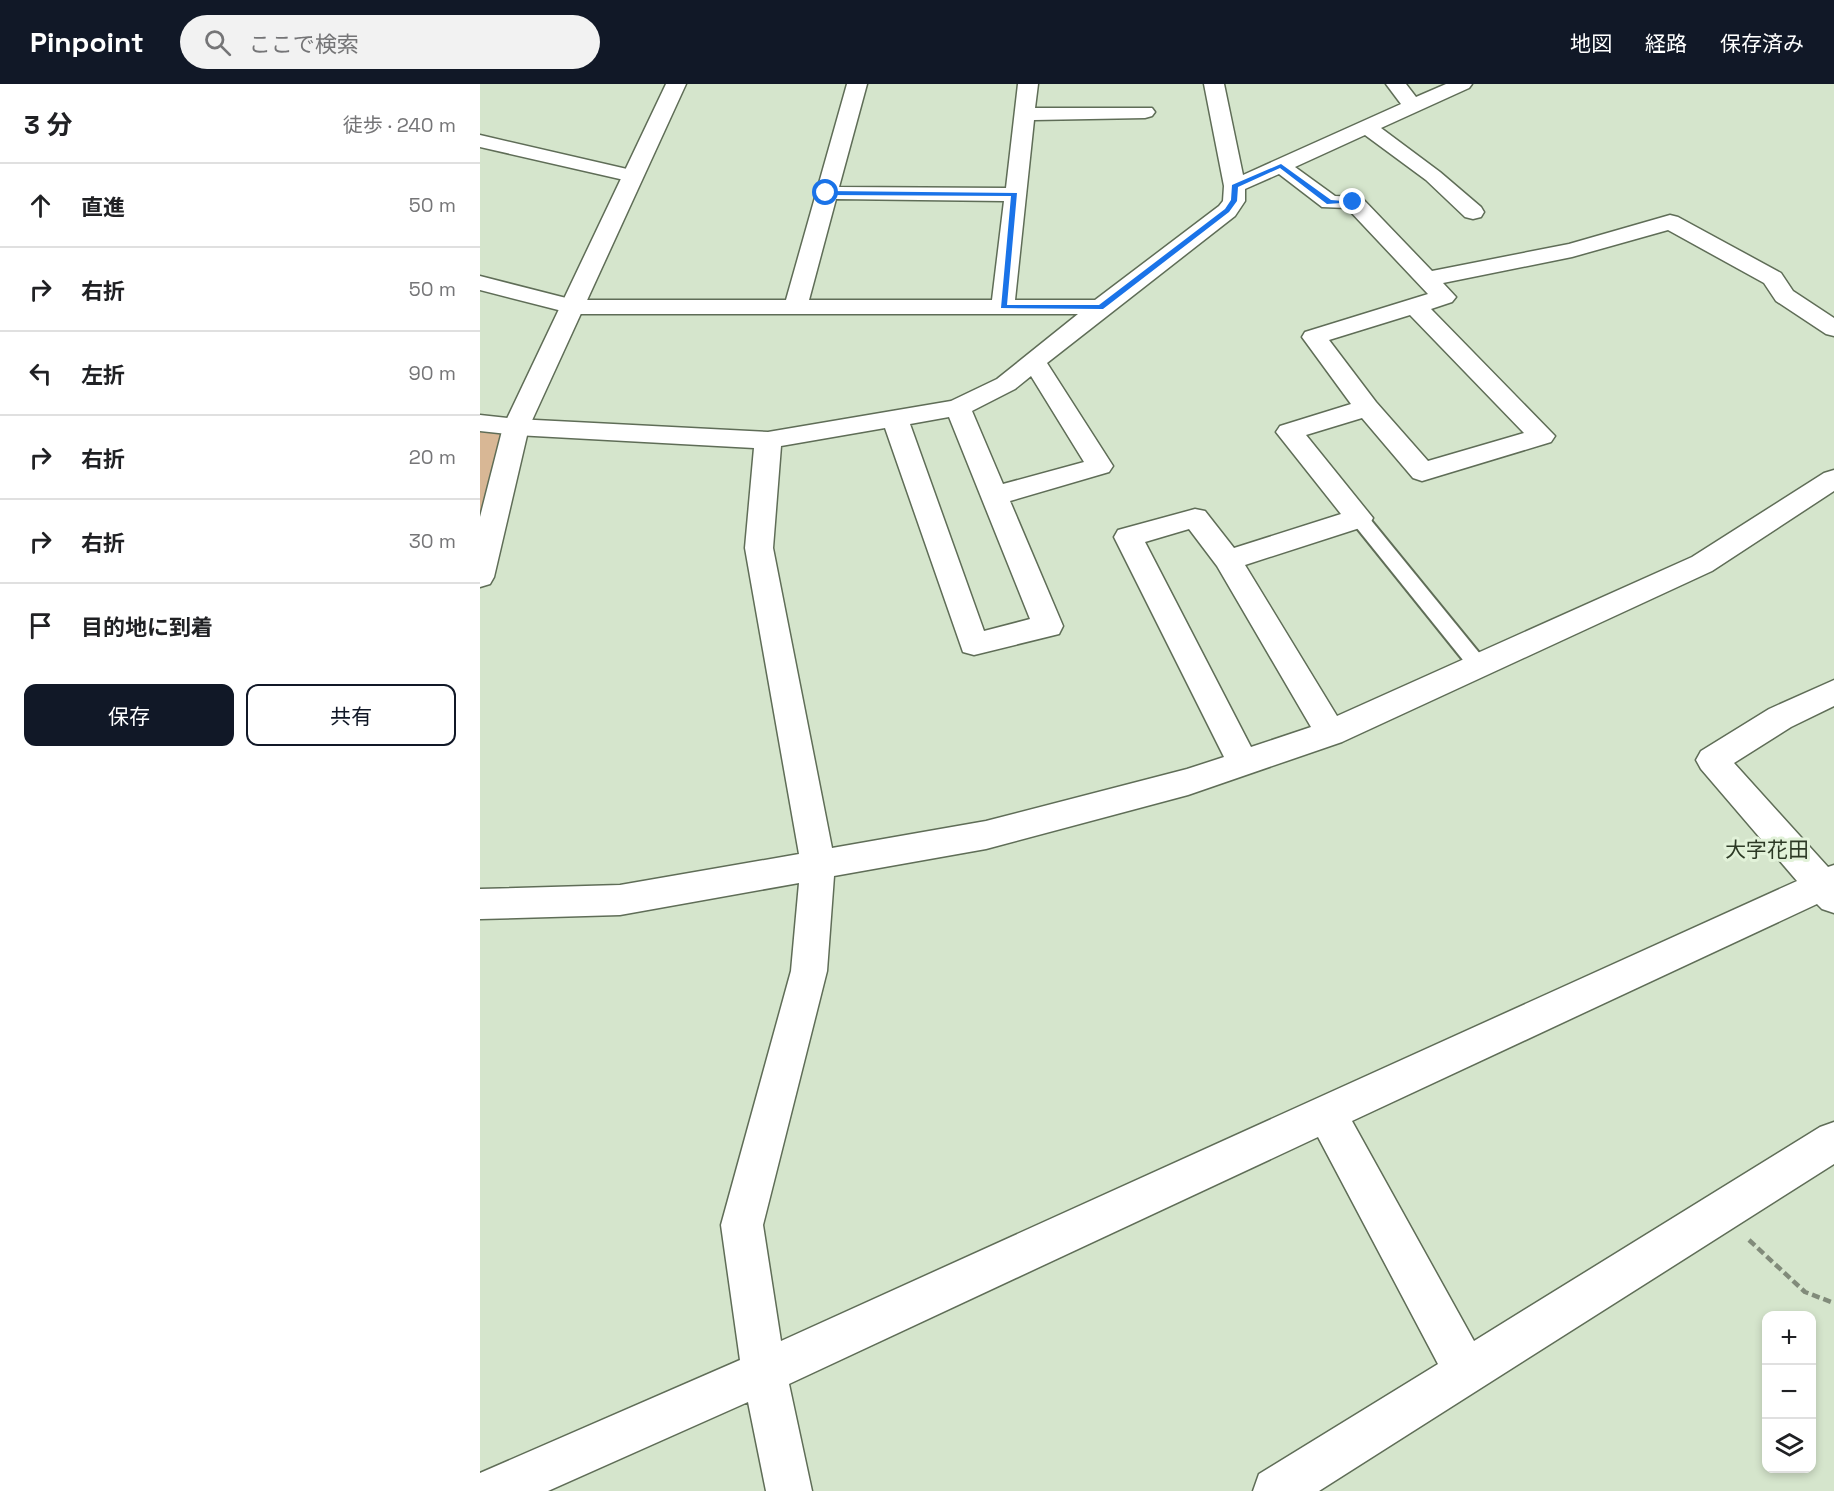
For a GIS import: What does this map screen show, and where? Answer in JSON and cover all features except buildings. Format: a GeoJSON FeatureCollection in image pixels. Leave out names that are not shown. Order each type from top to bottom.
{"type":"FeatureCollection","features":[{"type":"Feature","properties":{"kind":"street"},"geometry":{"type":"LineString","coordinates":[[480,577],[516,427],[574,307],[676,84]]}},
{"type":"Feature","properties":{"kind":"street"},"geometry":{"type":"LineString","coordinates":[[796,305],[856,84]]}},
{"type":"Feature","properties":{"kind":"street"},"geometry":{"type":"LineString","coordinates":[[1003,307],[1028,84]]}},
{"type":"Feature","properties":{"kind":"street"},"geometry":{"type":"LineString","coordinates":[[480,423],[516,427],[768,440],[958,408],[1006,384],[1101,307],[1227,211],[1234,201],[1235,186],[1214,84]]}},
{"type":"Feature","properties":{"kind":"street"},"geometry":{"type":"LineString","coordinates":[[1396,84],[1414,107]]}},
{"type":"Feature","properties":{"kind":"street"},"geometry":{"type":"LineString","coordinates":[[1235,186],[1462,84]]}},
{"type":"Feature","properties":{"kind":"street"},"geometry":{"type":"LineString","coordinates":[[1024,114],[1145,112]]}},
{"type":"Feature","properties":{"kind":"street"},"geometry":{"type":"LineString","coordinates":[[1368,128],[1433,176],[1473,212]]}},
{"type":"Feature","properties":{"kind":"street"},"geometry":{"type":"LineString","coordinates":[[480,141],[633,177]]}},
{"type":"Feature","properties":{"kind":"street"},"geometry":{"type":"LineString","coordinates":[[1281,166],[1330,202],[1353,202],[1444,297],[1314,337],[1367,408],[1422,472],[1542,436],[1415,306]]}},
{"type":"Feature","properties":{"kind":"street"},"geometry":{"type":"LineString","coordinates":[[826,193],[1015,195]]}},
{"type":"Feature","properties":{"kind":"street"},"geometry":{"type":"LineString","coordinates":[[1427,279],[1572,250],[1670,222],[1773,278],[1784,296],[1834,329]]}},
{"type":"Feature","properties":{"kind":"street"},"geometry":{"type":"LineString","coordinates":[[480,283],[574,307],[796,305],[1101,307]]}},
{"type":"Feature","properties":{"kind":"street"},"geometry":{"type":"LineString","coordinates":[[994,496],[1100,466],[1034,362]]}},
{"type":"Feature","properties":{"kind":"street"},"geometry":{"type":"LineString","coordinates":[[895,419],[974,644],[1048,626],[958,408]]}},
{"type":"Feature","properties":{"kind":"street"},"geometry":{"type":"LineString","coordinates":[[1228,560],[1359,518],[1289,432],[1367,408]]}},
{"type":"Feature","properties":{"kind":"street"},"geometry":{"type":"LineString","coordinates":[[768,440],[759,548],[818,863],[809,971],[742,1225],[764,1372],[789,1491]]}},
{"type":"Feature","properties":{"kind":"street"},"geometry":{"type":"LineString","coordinates":[[480,904],[620,900],[818,863],[986,835],[1188,782],[1331,733],[1702,564],[1834,480]]}},
{"type":"Feature","properties":{"kind":"street"},"geometry":{"type":"LineString","coordinates":[[1243,763],[1128,537],[1195,518],[1228,560],[1331,733]]}},
{"type":"Feature","properties":{"kind":"street"},"geometry":{"type":"LineString","coordinates":[[494,1491],[764,1372],[1326,1114],[1830,888],[1712,760],[1780,718],[1834,692]]}},
{"type":"Feature","properties":{"kind":"street"},"geometry":{"type":"LineString","coordinates":[[1326,1114],[1466,1371]]}},
{"type":"Feature","properties":{"kind":"street"},"geometry":{"type":"LineString","coordinates":[[1276,1491],[1834,1141]]}},
{"type":"Feature","properties":{"kind":"lane"},"geometry":{"type":"LineString","coordinates":[[1359,518],[1478,665]]}},
{"type":"Feature","properties":{"kind":"path"},"geometry":{"type":"LineString","coordinates":[[1720,1214],[1805,1292],[1834,1303]]}},
{"type":"Feature","properties":{"kind":"shaded area"},"geometry":{"type":"Polygon","coordinates":[[[480,430],[501,433],[480,516],[480,430]]]}},
{"type":"Feature","properties":{"kind":"district","name":"大字花田"},"geometry":{"type":"Point","coordinates":[1767,850]}},
{"type":"Feature","properties":{"kind":"route"},"geometry":{"type":"LineString","coordinates":[[826,193],[1015,195],[1003,307],[1101,307],[1227,211],[1234,201],[1235,186],[1281,166],[1330,202],[1353,202]]}}]}
